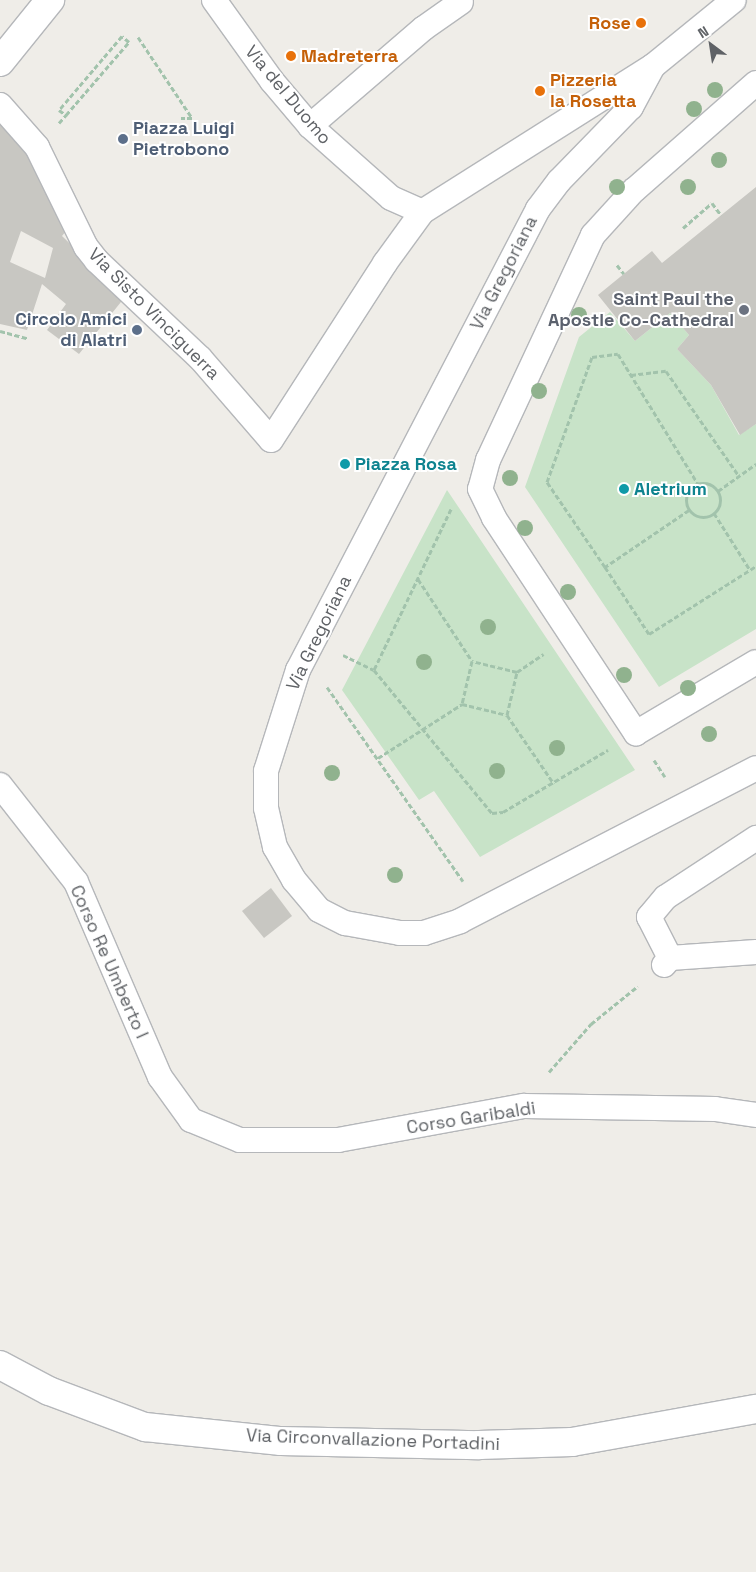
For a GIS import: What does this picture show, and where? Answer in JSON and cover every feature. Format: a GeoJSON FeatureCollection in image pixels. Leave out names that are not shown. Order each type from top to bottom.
{"type":"FeatureCollection","features":[{"type":"Feature","properties":{"kind":"street"},"geometry":{"type":"LineString","coordinates":[[0,62],[49,1]]}},
{"type":"Feature","properties":{"kind":"street","name":"Via Circonvallazione Portadini"},"geometry":{"type":"LineString","coordinates":[[0,1365],[48,1391],[145,1427],[281,1441],[479,1445],[572,1442],[756,1409]]}},
{"type":"Feature","properties":{"kind":"lane","name":"Via del Duomo"},"geometry":{"type":"LineString","coordinates":[[214,0],[272,81],[310,126],[391,198],[422,212]]}},
{"type":"Feature","properties":{"kind":"lane"},"geometry":{"type":"LineString","coordinates":[[422,212],[653,66],[734,0]]}},
{"type":"Feature","properties":{"kind":"lane"},"geometry":{"type":"LineString","coordinates":[[310,126],[424,28],[461,2]]}},
{"type":"Feature","properties":{"kind":"lane","name":"Via Gregoriana"},"geometry":{"type":"LineString","coordinates":[[653,66],[631,107],[559,181],[538,209],[515,252],[298,670],[276,730],[266,771],[266,808],[275,847],[294,880],[319,910],[345,923],[400,933],[424,933],[460,921],[754,775]]}},
{"type":"Feature","properties":{"kind":"lane"},"geometry":{"type":"LineString","coordinates":[[756,83],[634,190],[594,235],[488,460],[480,489],[494,518],[636,733],[756,662]]}},
{"type":"Feature","properties":{"kind":"lane","name":"Via Sisto Vinciguerra"},"geometry":{"type":"LineString","coordinates":[[0,105],[37,147],[86,247],[96,262],[200,358],[271,440],[385,263],[422,212]]}},
{"type":"Feature","properties":{"kind":"lane","name":"Corso Re Umberto I"},"geometry":{"type":"LineString","coordinates":[[0,785],[76,882],[160,1077],[191,1120]]}},
{"type":"Feature","properties":{"kind":"lane"},"geometry":{"type":"LineString","coordinates":[[756,838],[666,897],[648,918],[667,961],[756,952]]}},
{"type":"Feature","properties":{"kind":"lane","name":"Corso Garibaldi"},"geometry":{"type":"LineString","coordinates":[[191,1120],[240,1140],[338,1140],[524,1106],[715,1110],[756,1115]]}},
{"type":"Feature","properties":{"kind":"path"},"geometry":{"type":"LineString","coordinates":[[37,147],[66,115],[129,42],[122,36],[59,110],[66,115]]}},
{"type":"Feature","properties":{"kind":"path"},"geometry":{"type":"LineString","coordinates":[[138,37],[192,118],[181,118]]}},
{"type":"Feature","properties":{"kind":"path"},"geometry":{"type":"LineString","coordinates":[[684,228],[712,203],[721,215]]}},
{"type":"Feature","properties":{"kind":"path"},"geometry":{"type":"LineString","coordinates":[[619,268],[624,274]]}},
{"type":"Feature","properties":{"kind":"path"},"geometry":{"type":"LineString","coordinates":[[0,331],[27,338]]}},
{"type":"Feature","properties":{"kind":"path"},"geometry":{"type":"LineString","coordinates":[[698,484],[618,354],[592,357],[547,482],[649,634],[756,566]]}},
{"type":"Feature","properties":{"kind":"path"},"geometry":{"type":"LineString","coordinates":[[631,375],[666,371],[739,476]]}},
{"type":"Feature","properties":{"kind":"path"},"geometry":{"type":"LineString","coordinates":[[718,491],[756,464]]}},
{"type":"Feature","properties":{"kind":"path"},"geometry":{"type":"LineString","coordinates":[[698,484],[709,484],[718,491],[720,502],[714,513],[701,517],[689,510],[687,496],[698,484]]}},
{"type":"Feature","properties":{"kind":"path"},"geometry":{"type":"LineString","coordinates":[[374,670],[454,503]]}},
{"type":"Feature","properties":{"kind":"path"},"geometry":{"type":"LineString","coordinates":[[605,568],[689,510]]}},
{"type":"Feature","properties":{"kind":"path"},"geometry":{"type":"LineString","coordinates":[[714,513],[750,570]]}},
{"type":"Feature","properties":{"kind":"path"},"geometry":{"type":"LineString","coordinates":[[418,579],[472,662],[517,672],[507,715]]}},
{"type":"Feature","properties":{"kind":"path"},"geometry":{"type":"LineString","coordinates":[[350,658],[374,670],[422,731],[492,812],[503,812],[554,784],[507,715],[462,704]]}},
{"type":"Feature","properties":{"kind":"path"},"geometry":{"type":"LineString","coordinates":[[378,758],[462,704],[472,662]]}},
{"type":"Feature","properties":{"kind":"path"},"geometry":{"type":"LineString","coordinates":[[322,680],[469,889]]}},
{"type":"Feature","properties":{"kind":"path"},"geometry":{"type":"LineString","coordinates":[[546,1075],[591,1024],[667,961]]}},
{"type":"Feature","properties":{"kind":"green space"},"geometry":{"type":"Polygon","coordinates":[[[610,312],[635,341],[670,313],[689,335],[677,349],[711,385],[739,435],[756,424],[756,629],[659,687],[525,487],[579,337],[610,312]]]}},
{"type":"Feature","properties":{"kind":"green space"},"geometry":{"type":"Polygon","coordinates":[[[447,490],[635,770],[480,857],[434,791],[419,800],[342,690],[447,490]]]}},
{"type":"Feature","properties":{"kind":"building"},"geometry":{"type":"Polygon","coordinates":[[[0,120],[29,152],[66,231],[62,236],[125,297],[79,354],[47,330],[66,304],[42,284],[27,330],[0,324],[0,120]],[[21,231],[10,262],[45,278],[53,248],[21,231]]]}},
{"type":"Feature","properties":{"kind":"building"},"geometry":{"type":"Polygon","coordinates":[[[756,187],[756,424],[740,435],[711,385],[677,349],[689,335],[670,313],[635,341],[598,295],[652,251],[662,263],[756,187]]]}},
{"type":"Feature","properties":{"kind":"building"},"geometry":{"type":"Polygon","coordinates":[[[271,888],[292,916],[264,938],[242,911],[271,888]]]}},
{"type":"Feature","properties":{"kind":"place","name":"Rose"},"geometry":{"type":"Point","coordinates":[641,23]}},
{"type":"Feature","properties":{"kind":"place","name":"Madreterra"},"geometry":{"type":"Point","coordinates":[291,56]}},
{"type":"Feature","properties":{"kind":"place","name":"Pizzeria la Rosetta"},"geometry":{"type":"Point","coordinates":[540,91]}},
{"type":"Feature","properties":{"kind":"place","name":"Piazza Luigi Pietrobono"},"geometry":{"type":"Point","coordinates":[123,139]}},
{"type":"Feature","properties":{"kind":"place","name":"Saint Paul the Apostle Co-Cathedral"},"geometry":{"type":"Point","coordinates":[744,310]}},
{"type":"Feature","properties":{"kind":"place","name":"Circolo Amici di Alatri"},"geometry":{"type":"Point","coordinates":[137,330]}},
{"type":"Feature","properties":{"kind":"place","name":"Piazza Rosa"},"geometry":{"type":"Point","coordinates":[345,464]}},
{"type":"Feature","properties":{"kind":"place","name":"Aletrium"},"geometry":{"type":"Point","coordinates":[624,489]}}]}
